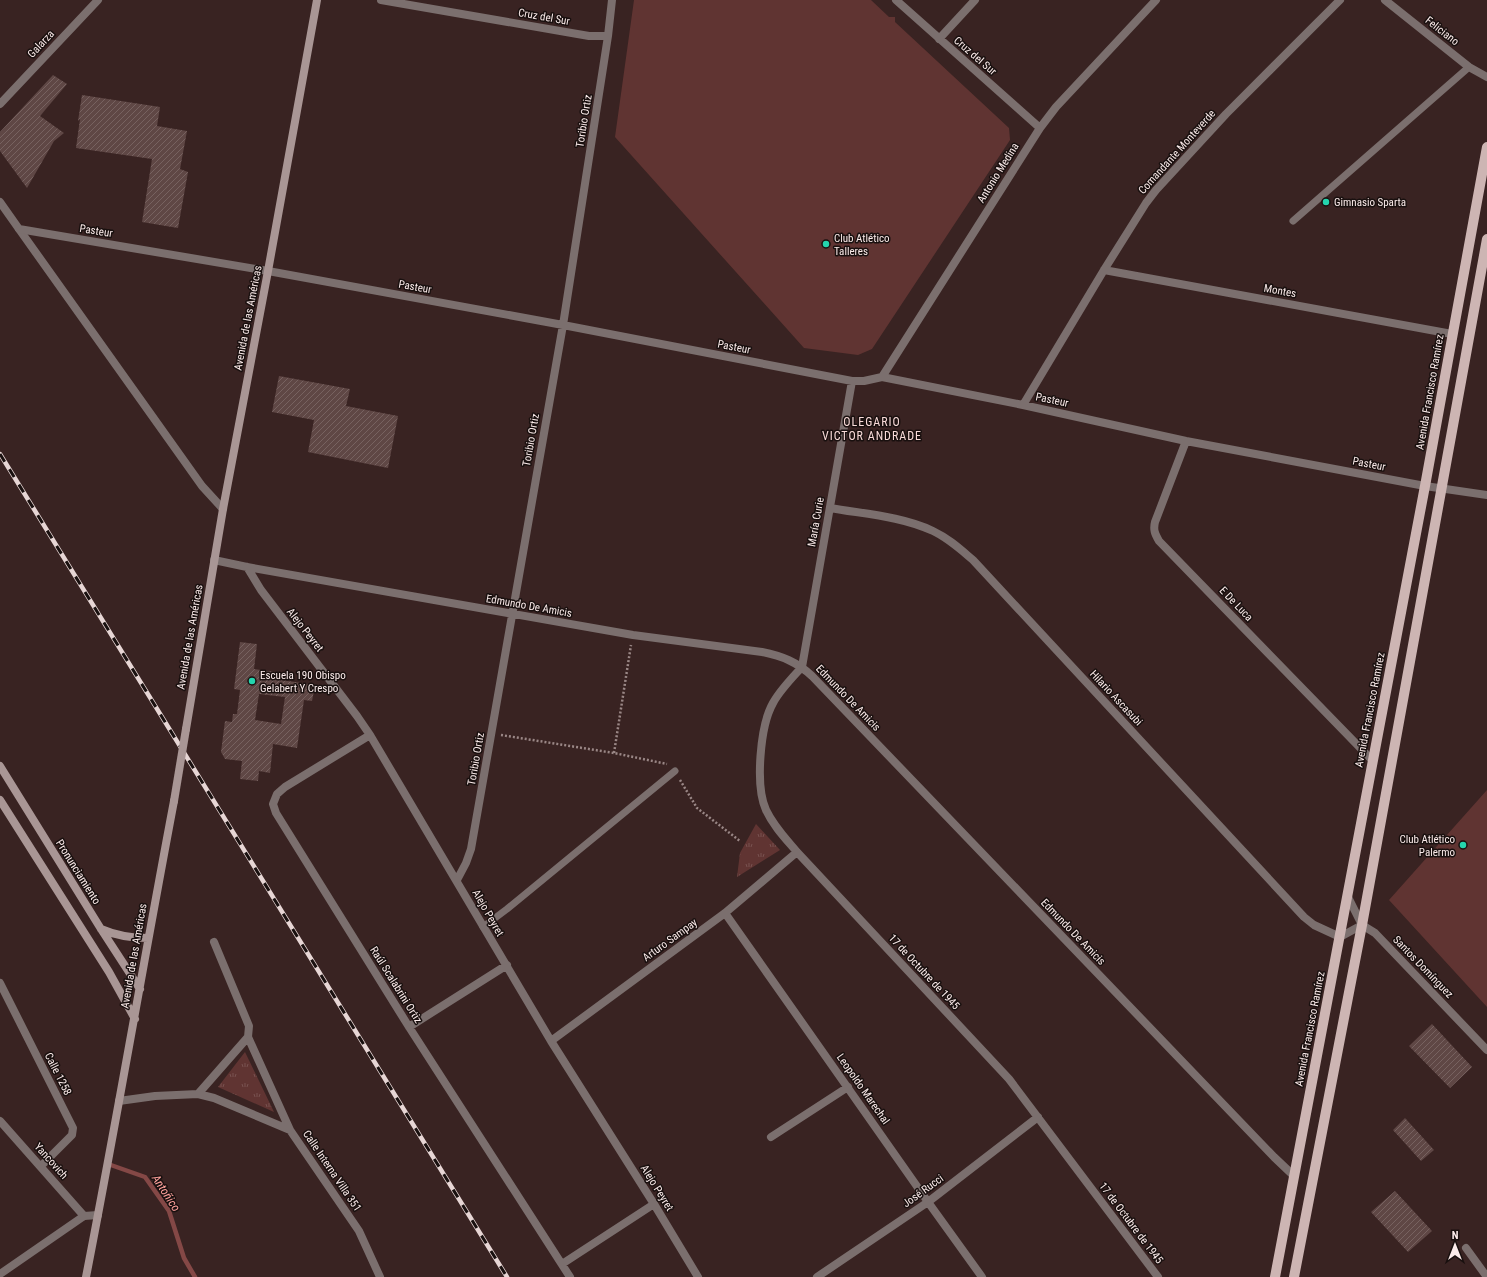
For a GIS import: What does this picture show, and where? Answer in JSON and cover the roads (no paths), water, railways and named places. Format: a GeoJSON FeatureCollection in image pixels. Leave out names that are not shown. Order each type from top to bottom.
{"type":"FeatureCollection","features":[{"type":"Feature","properties":{"kind":"main road","name":"Avenida de las Américas"},"geometry":{"type":"LineString","coordinates":[[86,1277],[135,1018],[148,938],[174,801],[223,509],[317,0]]}},
{"type":"Feature","properties":{"kind":"main road","name":"Avenida Francisco Ramírez"},"geometry":{"type":"LineString","coordinates":[[1275,1277],[1348,897],[1372,760],[1425,486],[1487,147]]}},
{"type":"Feature","properties":{"kind":"main road"},"geometry":{"type":"LineString","coordinates":[[1294,1277],[1362,925],[1487,239]]}},
{"type":"Feature","properties":{"kind":"main road","name":"Pronunciamiento"},"geometry":{"type":"LineString","coordinates":[[0,766],[101,929],[140,988]]}},
{"type":"Feature","properties":{"kind":"main road"},"geometry":{"type":"LineString","coordinates":[[0,800],[3,812],[109,972],[135,1018]]}},
{"type":"Feature","properties":{"kind":"main road"},"geometry":{"type":"LineString","coordinates":[[101,929],[116,935],[130,938],[148,938]]}},
{"type":"Feature","properties":{"kind":"street","name":"Galarza"},"geometry":{"type":"LineString","coordinates":[[0,104],[98,0]]}},
{"type":"Feature","properties":{"kind":"street","name":"Cruz del Sur"},"geometry":{"type":"LineString","coordinates":[[381,0],[589,36],[608,36]]}},
{"type":"Feature","properties":{"kind":"street","name":"Toribio Ortiz"},"geometry":{"type":"LineString","coordinates":[[457,880],[466,863],[471,849],[492,733],[563,325],[608,36],[612,0]]}},
{"type":"Feature","properties":{"kind":"street","name":"Cruz del Sur"},"geometry":{"type":"LineString","coordinates":[[896,0],[1040,128]]}},
{"type":"Feature","properties":{"kind":"street"},"geometry":{"type":"LineString","coordinates":[[939,38],[975,0]]}},
{"type":"Feature","properties":{"kind":"street","name":"Antonio Medina"},"geometry":{"type":"LineString","coordinates":[[882,377],[1040,128],[1056,107],[1156,0]]}},
{"type":"Feature","properties":{"kind":"street","name":"Comandante Monteverde"},"geometry":{"type":"LineString","coordinates":[[1024,405],[1104,270],[1146,203],[1169,175],[1226,114],[1340,0]]}},
{"type":"Feature","properties":{"kind":"street","name":"Feliciano"},"geometry":{"type":"LineString","coordinates":[[1385,0],[1469,67],[1487,77]]}},
{"type":"Feature","properties":{"kind":"street"},"geometry":{"type":"LineString","coordinates":[[0,202],[202,486],[223,509]]}},
{"type":"Feature","properties":{"kind":"street","name":"Pasteur"},"geometry":{"type":"LineString","coordinates":[[19,230],[268,271],[563,325],[852,381],[864,381],[882,377],[1024,405],[1186,441],[1425,486],[1487,495]]}},
{"type":"Feature","properties":{"kind":"street","name":"Montes"},"geometry":{"type":"LineString","coordinates":[[1104,270],[1452,334]]}},
{"type":"Feature","properties":{"kind":"street","name":"María Curie"},"geometry":{"type":"LineString","coordinates":[[802,667],[852,381]]}},
{"type":"Feature","properties":{"kind":"street","name":"E De Luca"},"geometry":{"type":"LineString","coordinates":[[1186,441],[1153,528],[1155,534],[1165,547],[1372,760]]}},
{"type":"Feature","properties":{"kind":"street","name":"Hilario Ascasubi"},"geometry":{"type":"LineString","coordinates":[[830,508],[895,519],[932,531],[951,542],[973,560],[1304,917],[1314,925],[1340,937]]}},
{"type":"Feature","properties":{"kind":"street","name":"Edmundo De Amicis"},"geometry":{"type":"LineString","coordinates":[[214,560],[633,635],[779,655],[802,667],[1294,1176]]}},
{"type":"Feature","properties":{"kind":"street","name":"Alejo Peyret"},"geometry":{"type":"LineString","coordinates":[[247,567],[261,590],[370,735],[551,1041],[654,1204],[698,1277]]}},
{"type":"Feature","properties":{"kind":"street","name":"17 de Octubre de 1945"},"geometry":{"type":"LineString","coordinates":[[802,667],[774,701],[768,714],[760,775],[761,788],[766,809],[773,824],[797,852],[1009,1079],[1158,1277]]}},
{"type":"Feature","properties":{"kind":"street","name":"Raúl Scalabrini Ortiz"},"geometry":{"type":"LineString","coordinates":[[370,735],[285,787],[277,794],[273,804],[276,813],[409,1027],[570,1277]]}},
{"type":"Feature","properties":{"kind":"street","name":"Arturo Sampay"},"geometry":{"type":"LineString","coordinates":[[551,1041],[726,913],[797,852]]}},
{"type":"Feature","properties":{"kind":"street","name":"Santos Domínguez"},"geometry":{"type":"LineString","coordinates":[[1348,897],[1362,925],[1375,933],[1487,1050]]}},
{"type":"Feature","properties":{"kind":"street","name":"Leopoldo Marechal"},"geometry":{"type":"LineString","coordinates":[[726,913],[982,1277]]}},
{"type":"Feature","properties":{"kind":"street"},"geometry":{"type":"LineString","coordinates":[[1340,937],[1362,925]]}},
{"type":"Feature","properties":{"kind":"street"},"geometry":{"type":"LineString","coordinates":[[214,942],[249,1026],[248,1037],[290,1130]]}},
{"type":"Feature","properties":{"kind":"street"},"geometry":{"type":"LineString","coordinates":[[409,1027],[507,965]]}},
{"type":"Feature","properties":{"kind":"street","name":"Calle 1258"},"geometry":{"type":"LineString","coordinates":[[0,983],[73,1128],[72,1134],[40,1166]]}},
{"type":"Feature","properties":{"kind":"street"},"geometry":{"type":"LineString","coordinates":[[198,1094],[248,1037]]}},
{"type":"Feature","properties":{"kind":"street"},"geometry":{"type":"LineString","coordinates":[[771,1137],[848,1087]]}},
{"type":"Feature","properties":{"kind":"street","name":"Calle Interna Villa 351"},"geometry":{"type":"LineString","coordinates":[[119,1101],[156,1096],[198,1094],[214,1098],[290,1130],[359,1231],[380,1277]]}},
{"type":"Feature","properties":{"kind":"street","name":"José Rucci"},"geometry":{"type":"LineString","coordinates":[[817,1277],[928,1202],[1038,1116]]}},
{"type":"Feature","properties":{"kind":"street","name":"Yancovich"},"geometry":{"type":"LineString","coordinates":[[0,1121],[84,1216]]}},
{"type":"Feature","properties":{"kind":"street"},"geometry":{"type":"LineString","coordinates":[[562,1264],[654,1204]]}},
{"type":"Feature","properties":{"kind":"street"},"geometry":{"type":"LineString","coordinates":[[0,1274],[84,1216],[98,1215]]}},
{"type":"Feature","properties":{"kind":"street"},"geometry":{"type":"LineString","coordinates":[[1466,1248],[1487,1277]]}},
{"type":"Feature","properties":{"kind":"lane"},"geometry":{"type":"LineString","coordinates":[[1293,221],[1469,67]]}},
{"type":"Feature","properties":{"kind":"lane"},"geometry":{"type":"LineString","coordinates":[[483,926],[508,908],[675,771]]}},
{"type":"Feature","properties":{"kind":"waterway","name":"Antoñico"},"geometry":{"type":"LineString","coordinates":[[108,1164],[145,1177],[169,1211],[184,1258],[195,1277]]}},
{"type":"Feature","properties":{"kind":"railway"},"geometry":{"type":"LineString","coordinates":[[0,454],[507,1277]]}},
{"type":"Feature","properties":{"kind":"place","name":"Gimnasio Sparta"},"geometry":{"type":"Point","coordinates":[1326,202]}},
{"type":"Feature","properties":{"kind":"place","name":"Club Atlético Talleres"},"geometry":{"type":"Point","coordinates":[826,244]}},
{"type":"Feature","properties":{"kind":"place","name":"Escuela 190 Obispo Gelabert Y Crespo"},"geometry":{"type":"Point","coordinates":[252,681]}},
{"type":"Feature","properties":{"kind":"place","name":"Club Atlético Palermo"},"geometry":{"type":"Point","coordinates":[1463,845]}},
{"type":"Feature","properties":{"kind":"district","name":"OLEGARIO VICTOR ANDRADE"},"geometry":{"type":"Point","coordinates":[872,429]}}]}
